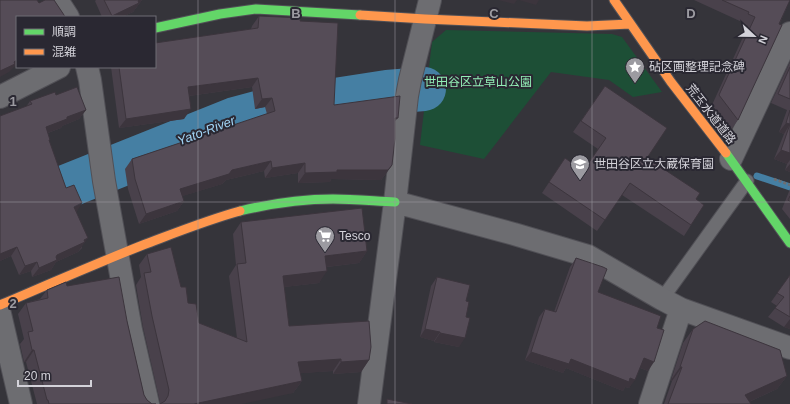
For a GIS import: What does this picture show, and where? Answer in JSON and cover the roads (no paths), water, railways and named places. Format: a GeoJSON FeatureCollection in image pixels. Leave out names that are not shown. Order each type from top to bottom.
{"type":"FeatureCollection","features":[{"type":"Feature","properties":{"kind":"street"},"geometry":{"type":"LineString","coordinates":[[57,0],[67,16]]}},
{"type":"Feature","properties":{"kind":"street","name":"荒玉水道道路"},"geometry":{"type":"LineString","coordinates":[[614,0],[671,82],[731,159],[790,243]]}},
{"type":"Feature","properties":{"kind":"street"},"geometry":{"type":"LineString","coordinates":[[156,28],[222,7],[256,9],[428,9],[587,26],[630,24]]}},
{"type":"Feature","properties":{"kind":"street"},"geometry":{"type":"LineString","coordinates":[[369,404],[408,88],[428,9]]}},
{"type":"Feature","properties":{"kind":"street"},"geometry":{"type":"LineString","coordinates":[[731,159],[790,33]]}},
{"type":"Feature","properties":{"kind":"street"},"geometry":{"type":"LineString","coordinates":[[0,97],[57,68]]}},
{"type":"Feature","properties":{"kind":"street"},"geometry":{"type":"LineString","coordinates":[[87,68],[102,171],[117,255],[131,330],[148,404]]}},
{"type":"Feature","properties":{"kind":"street"},"geometry":{"type":"LineString","coordinates":[[0,305],[117,255],[218,217],[253,208],[311,200],[333,199],[395,202],[514,234],[588,256],[681,309],[790,348]]}},
{"type":"Feature","properties":{"kind":"street"},"geometry":{"type":"LineString","coordinates":[[650,404],[681,309]]}},
{"type":"Feature","properties":{"kind":"street"},"geometry":{"type":"LineString","coordinates":[[0,314],[21,404]]}},
{"type":"Feature","properties":{"kind":"lane"},"geometry":{"type":"LineString","coordinates":[[662,299],[747,181]]}},
{"type":"Feature","properties":{"kind":"waterway","name":"Yato-River"},"geometry":{"type":"LineString","coordinates":[[0,213],[235,119],[264,111],[387,92],[424,89]]}},
{"type":"Feature","properties":{"kind":"waterway"},"geometry":{"type":"LineString","coordinates":[[757,176],[790,187]]}},
{"type":"Feature","properties":{"kind":"place","name":"砧区画整理記念碑"},"geometry":{"type":"Point","coordinates":[635,84]}},
{"type":"Feature","properties":{"kind":"place","name":"世田谷区立大蔵保育園"},"geometry":{"type":"Point","coordinates":[580,181]}},
{"type":"Feature","properties":{"kind":"place","name":"Tesco"},"geometry":{"type":"Point","coordinates":[325,253]}},
{"type":"Feature","properties":{"kind":"park label","name":"世田谷区立草山公園"},"geometry":{"type":"Point","coordinates":[478,82]}}]}
